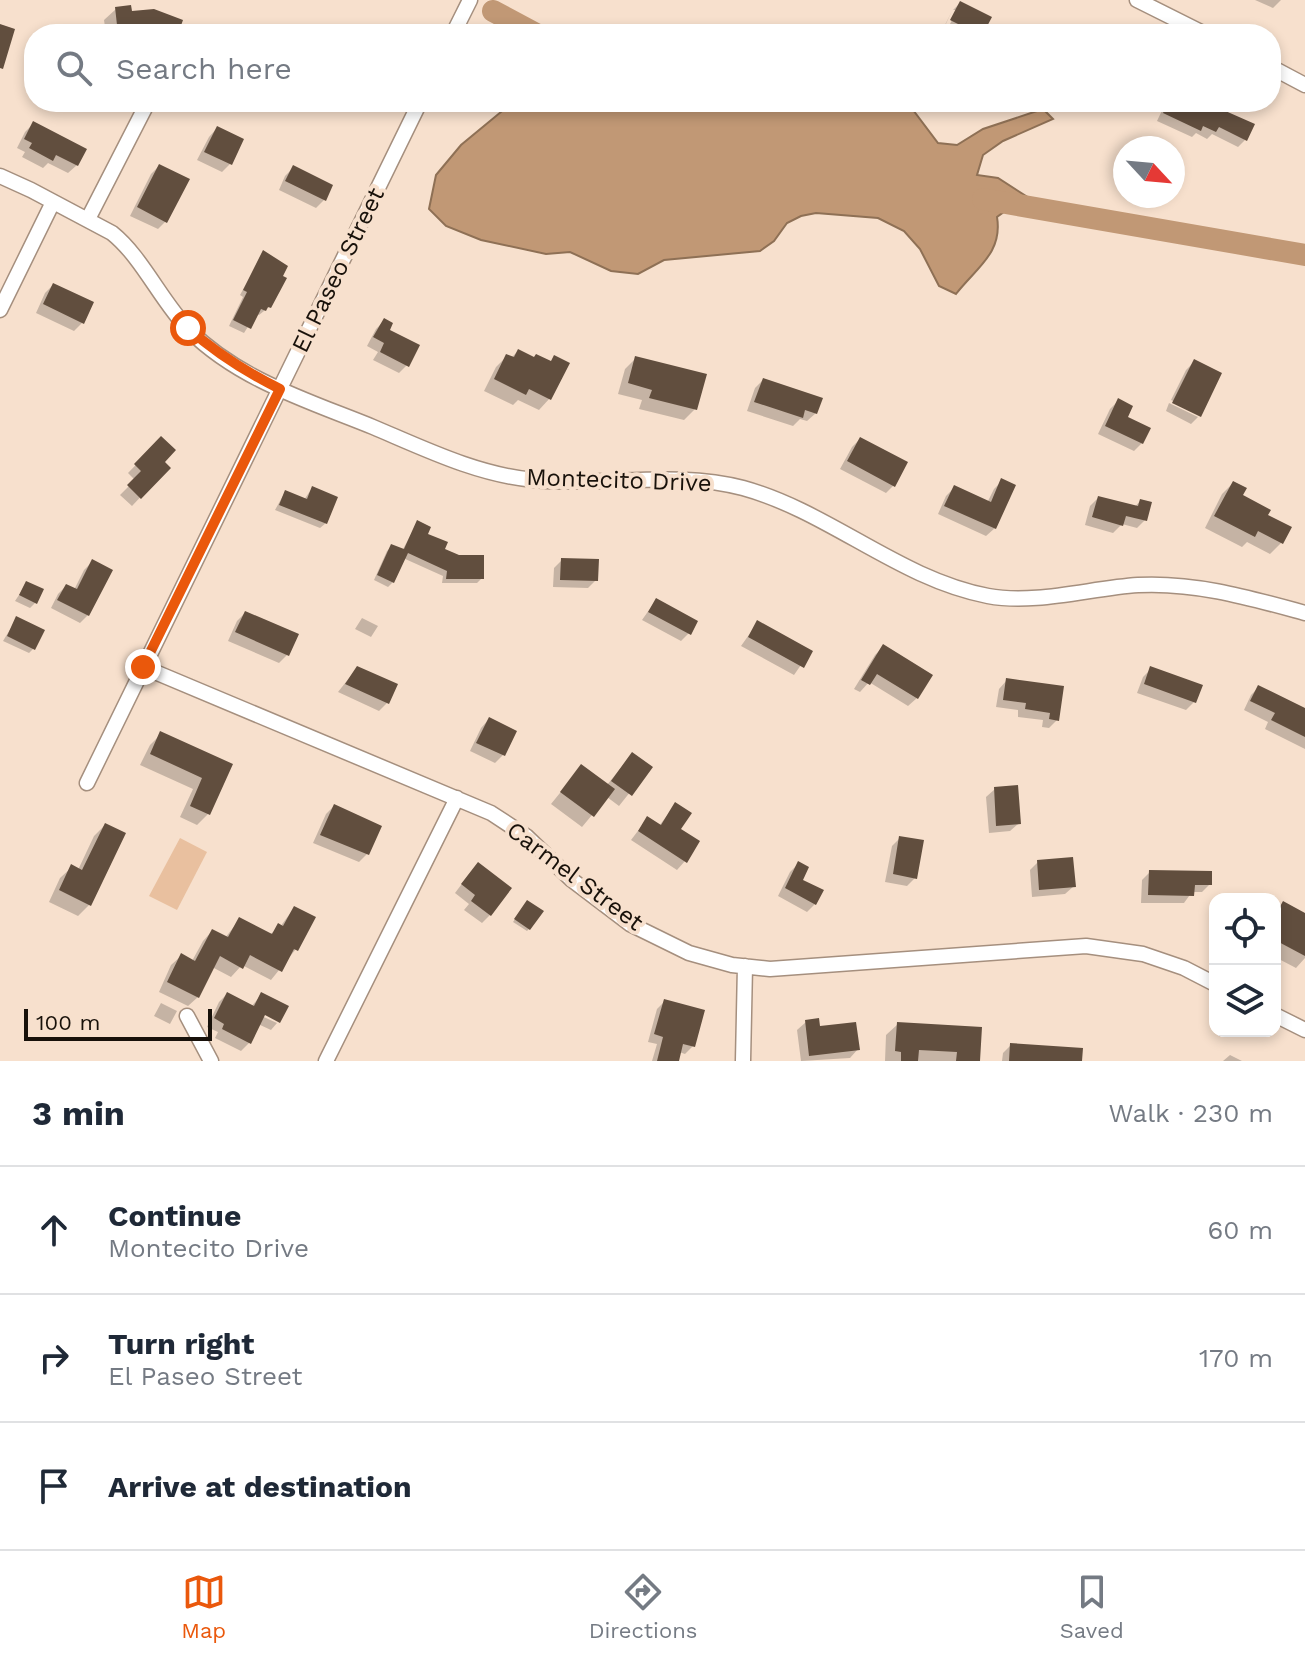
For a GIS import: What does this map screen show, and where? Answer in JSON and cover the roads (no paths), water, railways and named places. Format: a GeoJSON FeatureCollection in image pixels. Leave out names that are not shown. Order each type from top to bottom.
{"type":"FeatureCollection","features":[{"type":"Feature","properties":{"kind":"street"},"geometry":{"type":"LineString","coordinates":[[458,24],[470,0]]}},
{"type":"Feature","properties":{"kind":"street"},"geometry":{"type":"LineString","coordinates":[[1137,0],[1185,24]]}},
{"type":"Feature","properties":{"kind":"street"},"geometry":{"type":"LineString","coordinates":[[1281,72],[1305,85]]}},
{"type":"Feature","properties":{"kind":"street"},"geometry":{"type":"LineString","coordinates":[[88,219],[143,112]]}},
{"type":"Feature","properties":{"kind":"street","name":"El Paseo Street"},"geometry":{"type":"LineString","coordinates":[[87,783],[415,112]]}},
{"type":"Feature","properties":{"kind":"street","name":"Montecito Drive"},"geometry":{"type":"LineString","coordinates":[[0,176],[88,219],[124,242],[149,280],[188,328],[242,370],[280,389],[460,463],[535,480],[721,483],[753,491],[818,519],[924,576],[988,596],[1015,598],[1137,585],[1186,585],[1305,613]]}},
{"type":"Feature","properties":{"kind":"street"},"geometry":{"type":"LineString","coordinates":[[0,310],[53,202]]}},
{"type":"Feature","properties":{"kind":"street","name":"Carmel Street"},"geometry":{"type":"LineString","coordinates":[[143,667],[491,813],[526,836],[572,880],[630,924],[689,953],[732,965],[770,969],[1086,946],[1143,954],[1184,968],[1209,981]]}},
{"type":"Feature","properties":{"kind":"street"},"geometry":{"type":"LineString","coordinates":[[326,1061],[457,798]]}},
{"type":"Feature","properties":{"kind":"street"},"geometry":{"type":"LineString","coordinates":[[743,1061],[745,966]]}},
{"type":"Feature","properties":{"kind":"street"},"geometry":{"type":"LineString","coordinates":[[187,1016],[211,1061]]}},
{"type":"Feature","properties":{"kind":"street"},"geometry":{"type":"LineString","coordinates":[[1281,1018],[1305,1030]]}},
{"type":"Feature","properties":{"kind":"waterway"},"geometry":{"type":"LineString","coordinates":[[493,11],[517,24]]}},
{"type":"Feature","properties":{"kind":"waterway"},"geometry":{"type":"LineString","coordinates":[[983,199],[1305,255]]}}]}
